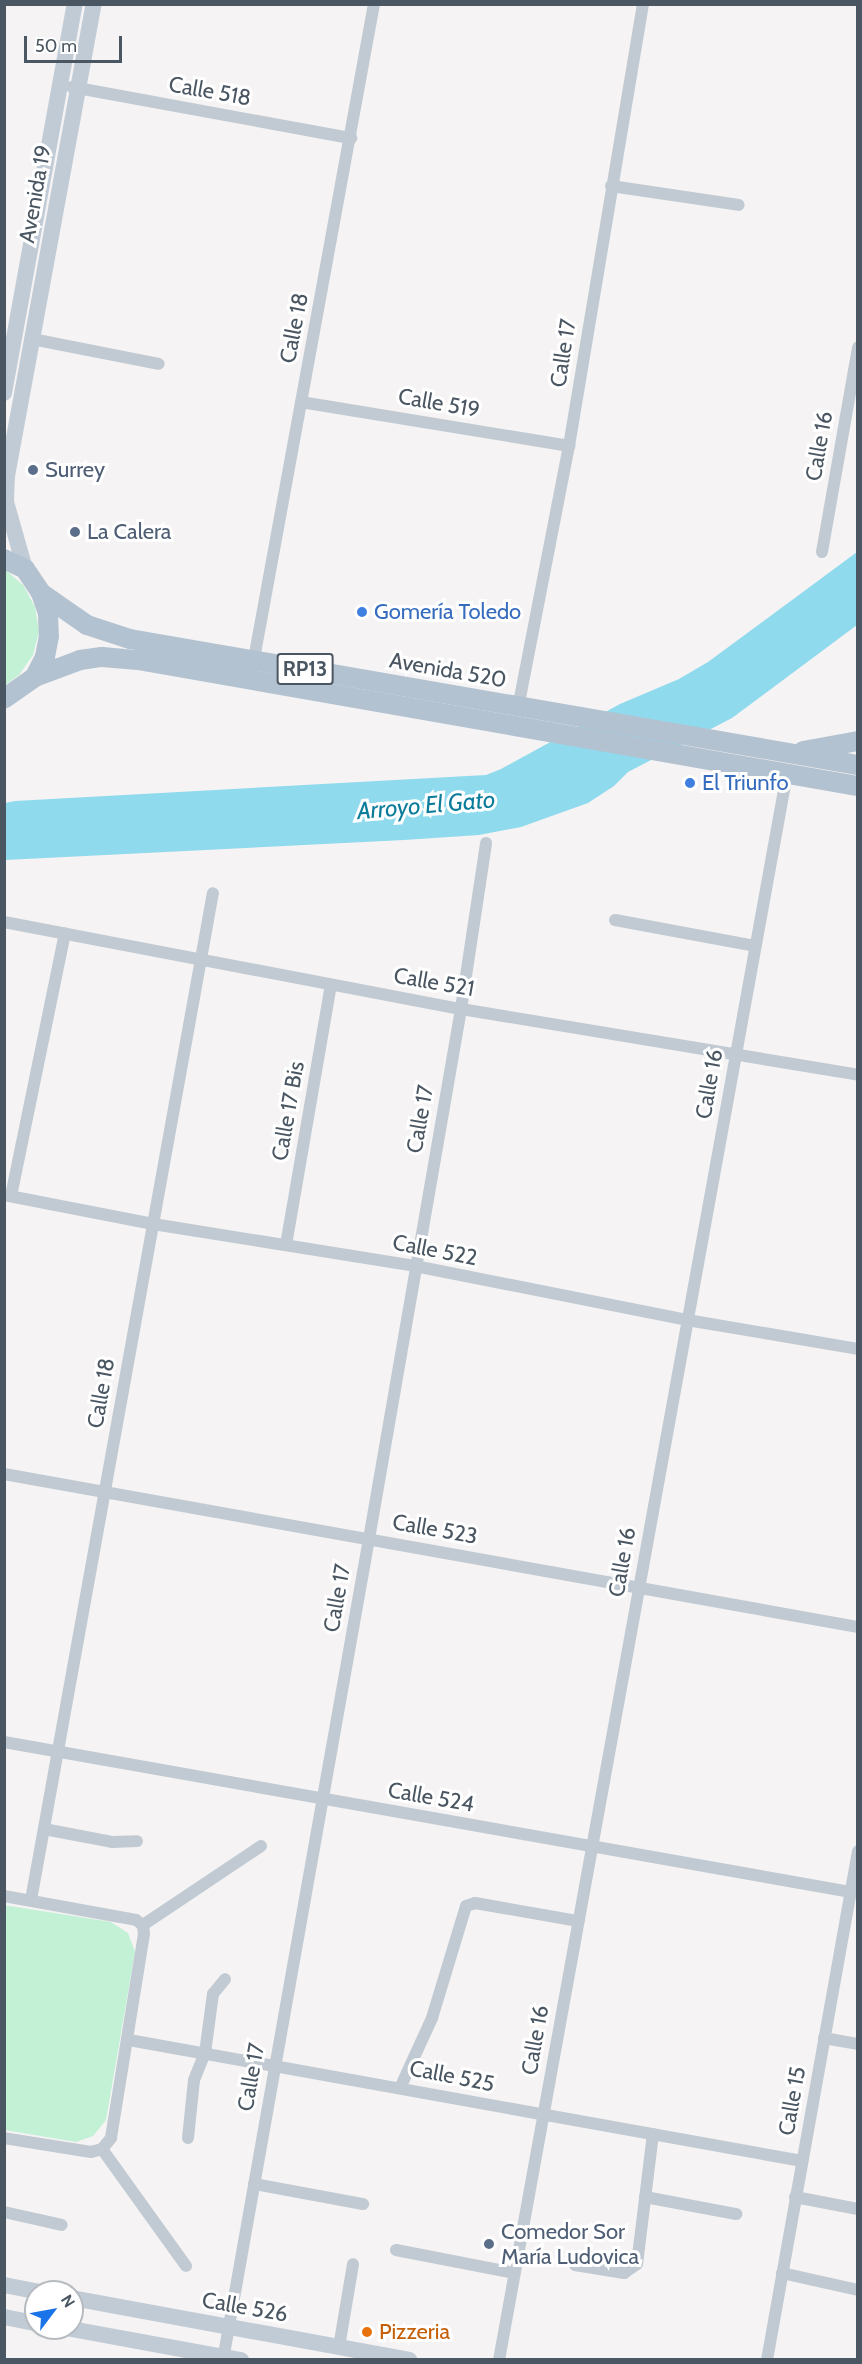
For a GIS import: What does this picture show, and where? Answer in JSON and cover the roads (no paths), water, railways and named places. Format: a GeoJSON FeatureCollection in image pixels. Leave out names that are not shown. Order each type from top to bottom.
{"type":"FeatureCollection","features":[{"type":"Feature","properties":{"kind":"main road","name":"Avenida 19"},"geometry":{"type":"LineString","coordinates":[[4,393],[75,4]]}},
{"type":"Feature","properties":{"kind":"main road","name":"Avenida 19"},"geometry":{"type":"LineString","coordinates":[[25,568],[6,502],[7,476],[94,4]]}},
{"type":"Feature","properties":{"kind":"main road"},"geometry":{"type":"LineString","coordinates":[[4,559],[25,568]]}},
{"type":"Feature","properties":{"kind":"main road","name":"RP13"},"geometry":{"type":"LineString","coordinates":[[4,699],[34,677],[45,657],[49,636],[48,614],[41,592],[25,568]]}},
{"type":"Feature","properties":{"kind":"main road","name":"Avenida 520"},"geometry":{"type":"LineString","coordinates":[[41,592],[87,625],[119,635],[581,718],[701,747],[788,763],[858,786]]}},
{"type":"Feature","properties":{"kind":"main road","name":"Avenida 520"},"geometry":{"type":"LineString","coordinates":[[34,677],[80,660],[102,657],[138,660],[556,732],[701,747]]}},
{"type":"Feature","properties":{"kind":"main road"},"geometry":{"type":"LineString","coordinates":[[788,763],[858,741]]}},
{"type":"Feature","properties":{"kind":"main road","name":"Avenida 520"},"geometry":{"type":"LineString","coordinates":[[788,763],[858,765]]}},
{"type":"Feature","properties":{"kind":"main road"},"geometry":{"type":"LineString","coordinates":[[4,2285],[24,2289]]}},
{"type":"Feature","properties":{"kind":"main road","name":"Calle 526"},"geometry":{"type":"LineString","coordinates":[[84,2300],[409,2360]]}},
{"type":"Feature","properties":{"kind":"main road"},"geometry":{"type":"LineString","coordinates":[[4,2317],[24,2321]]}},
{"type":"Feature","properties":{"kind":"main road"},"geometry":{"type":"LineString","coordinates":[[84,2331],[241,2360]]}},
{"type":"Feature","properties":{"kind":"street","name":"Calle 18"},"geometry":{"type":"LineString","coordinates":[[254,659],[374,4]]}},
{"type":"Feature","properties":{"kind":"street","name":"Calle 17"},"geometry":{"type":"LineString","coordinates":[[518,708],[569,446],[611,186],[644,4]]}},
{"type":"Feature","properties":{"kind":"street","name":"Calle 518"},"geometry":{"type":"LineString","coordinates":[[60,85],[351,138]]}},
{"type":"Feature","properties":{"kind":"street"},"geometry":{"type":"LineString","coordinates":[[611,186],[739,205]]}},
{"type":"Feature","properties":{"kind":"street"},"geometry":{"type":"LineString","coordinates":[[32,339],[159,364]]}},
{"type":"Feature","properties":{"kind":"street","name":"Calle 16"},"geometry":{"type":"LineString","coordinates":[[822,552],[858,347]]}},
{"type":"Feature","properties":{"kind":"street","name":"Calle 519"},"geometry":{"type":"LineString","coordinates":[[301,402],[569,446]]}},
{"type":"Feature","properties":{"kind":"street","name":"Calle 16"},"geometry":{"type":"LineString","coordinates":[[499,2360],[788,763]]}},
{"type":"Feature","properties":{"kind":"street","name":"Calle 17"},"geometry":{"type":"LineString","coordinates":[[223,2358],[369,1539],[461,1009],[486,843]]}},
{"type":"Feature","properties":{"kind":"street","name":"Calle 18"},"geometry":{"type":"LineString","coordinates":[[31,1900],[213,893]]}},
{"type":"Feature","properties":{"kind":"street"},"geometry":{"type":"LineString","coordinates":[[615,920],[755,946]]}},
{"type":"Feature","properties":{"kind":"street","name":"Calle 521"},"geometry":{"type":"LineString","coordinates":[[4,922],[461,1009],[858,1075]]}},
{"type":"Feature","properties":{"kind":"street"},"geometry":{"type":"LineString","coordinates":[[8,1195],[65,934]]}},
{"type":"Feature","properties":{"kind":"street","name":"Calle 17 Bis"},"geometry":{"type":"LineString","coordinates":[[286,1245],[331,985]]}},
{"type":"Feature","properties":{"kind":"street","name":"Calle 522"},"geometry":{"type":"LineString","coordinates":[[8,1195],[153,1224],[415,1266],[687,1320],[858,1349]]}},
{"type":"Feature","properties":{"kind":"street","name":"Calle 523"},"geometry":{"type":"LineString","coordinates":[[4,1474],[858,1627]]}},
{"type":"Feature","properties":{"kind":"street","name":"Calle 524"},"geometry":{"type":"LineString","coordinates":[[4,1742],[850,1892]]}},
{"type":"Feature","properties":{"kind":"street"},"geometry":{"type":"LineString","coordinates":[[44,1829],[112,1842],[137,1841]]}},
{"type":"Feature","properties":{"kind":"street"},"geometry":{"type":"LineString","coordinates":[[143,1925],[261,1846]]}},
{"type":"Feature","properties":{"kind":"street","name":"Calle 15"},"geometry":{"type":"LineString","coordinates":[[767,2360],[858,1851]]}},
{"type":"Feature","properties":{"kind":"street"},"geometry":{"type":"LineString","coordinates":[[4,1896],[136,1920],[143,1925],[144,1934],[129,2040],[111,2138],[102,2149],[91,2152],[4,2138]]}},
{"type":"Feature","properties":{"kind":"street"},"geometry":{"type":"LineString","coordinates":[[400,2088],[432,2018],[466,1906],[475,1903],[578,1921]]}},
{"type":"Feature","properties":{"kind":"street"},"geometry":{"type":"LineString","coordinates":[[188,2138],[194,2080],[205,2054],[213,1994],[225,1979]]}},
{"type":"Feature","properties":{"kind":"street"},"geometry":{"type":"LineString","coordinates":[[824,2038],[858,2043]]}},
{"type":"Feature","properties":{"kind":"street","name":"Calle 525"},"geometry":{"type":"LineString","coordinates":[[129,2040],[802,2161]]}},
{"type":"Feature","properties":{"kind":"street"},"geometry":{"type":"LineString","coordinates":[[575,2265],[624,2272],[637,2264],[653,2134]]}},
{"type":"Feature","properties":{"kind":"street"},"geometry":{"type":"LineString","coordinates":[[102,2149],[186,2266]]}},
{"type":"Feature","properties":{"kind":"street"},"geometry":{"type":"LineString","coordinates":[[254,2184],[363,2204]]}},
{"type":"Feature","properties":{"kind":"street"},"geometry":{"type":"LineString","coordinates":[[645,2196],[736,2214]]}},
{"type":"Feature","properties":{"kind":"street"},"geometry":{"type":"LineString","coordinates":[[795,2197],[858,2209]]}},
{"type":"Feature","properties":{"kind":"street"},"geometry":{"type":"LineString","coordinates":[[4,2212],[62,2225]]}},
{"type":"Feature","properties":{"kind":"street"},"geometry":{"type":"LineString","coordinates":[[396,2250],[514,2273]]}},
{"type":"Feature","properties":{"kind":"street"},"geometry":{"type":"LineString","coordinates":[[339,2347],[353,2264]]}},
{"type":"Feature","properties":{"kind":"street"},"geometry":{"type":"LineString","coordinates":[[782,2273],[858,2290]]}},
{"type":"Feature","properties":{"kind":"water","name":"Arroyo El Gato"},"geometry":{"type":"Polygon","coordinates":[[[857,552],[857,625],[732,718],[628,772],[614,786],[588,803],[521,827],[479,835],[5,860],[5,803],[15,801],[486,775],[620,704],[679,679],[708,662],[857,552]]]}},
{"type":"Feature","properties":{"kind":"place","name":"Surrey"},"geometry":{"type":"Point","coordinates":[33,470]}},
{"type":"Feature","properties":{"kind":"place","name":"La Calera"},"geometry":{"type":"Point","coordinates":[75,532]}},
{"type":"Feature","properties":{"kind":"place","name":"Gomería Toledo"},"geometry":{"type":"Point","coordinates":[362,612]}},
{"type":"Feature","properties":{"kind":"place","name":"El Triunfo"},"geometry":{"type":"Point","coordinates":[690,783]}},
{"type":"Feature","properties":{"kind":"place","name":"Comedor Sor María Ludovica"},"geometry":{"type":"Point","coordinates":[489,2244]}},
{"type":"Feature","properties":{"kind":"place","name":"Pizzeria"},"geometry":{"type":"Point","coordinates":[367,2332]}}]}
